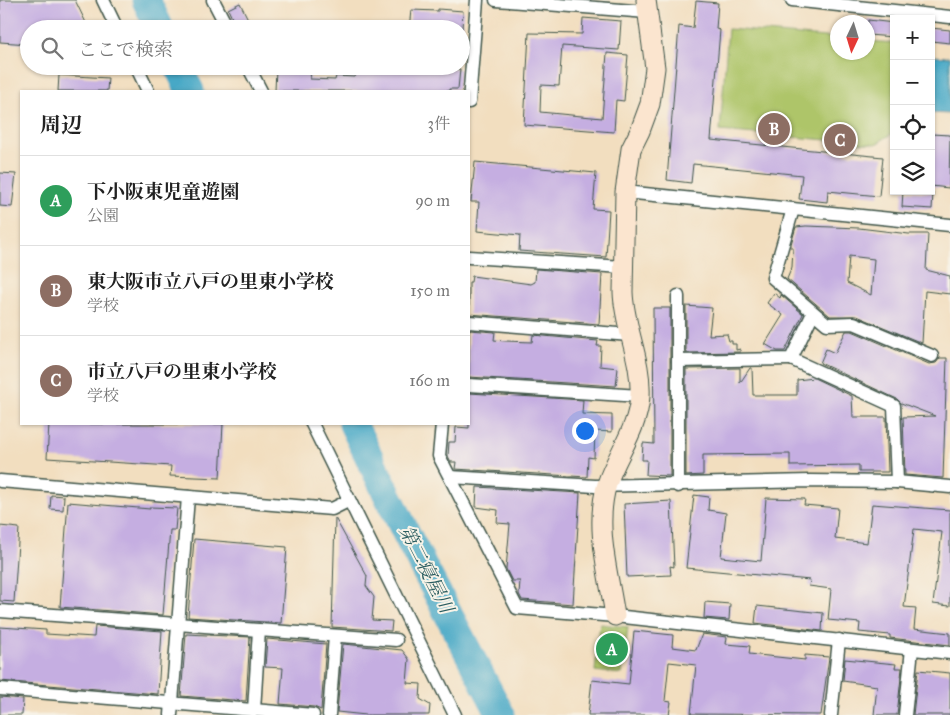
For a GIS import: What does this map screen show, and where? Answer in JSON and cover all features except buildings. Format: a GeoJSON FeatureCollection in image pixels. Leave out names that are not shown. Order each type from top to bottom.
{"type":"FeatureCollection","features":[{"type":"Feature","properties":{"kind":"street"},"geometry":{"type":"LineString","coordinates":[[103,0],[113,20]]}},
{"type":"Feature","properties":{"kind":"street"},"geometry":{"type":"LineString","coordinates":[[213,0],[223,20]]}},
{"type":"Feature","properties":{"kind":"street"},"geometry":{"type":"LineString","coordinates":[[470,90],[477,0]]}},
{"type":"Feature","properties":{"kind":"street"},"geometry":{"type":"LineString","coordinates":[[496,0],[646,6],[655,68],[650,104],[631,149],[625,192],[623,267],[623,307],[640,374],[640,396],[632,430],[614,465],[603,502],[602,530],[615,616]]}},
{"type":"Feature","properties":{"kind":"street"},"geometry":{"type":"LineString","coordinates":[[792,0],[883,5],[950,17]]}},
{"type":"Feature","properties":{"kind":"street"},"geometry":{"type":"LineString","coordinates":[[140,75],[148,90]]}},
{"type":"Feature","properties":{"kind":"street"},"geometry":{"type":"LineString","coordinates":[[253,75],[260,90]]}},
{"type":"Feature","properties":{"kind":"street"},"geometry":{"type":"LineString","coordinates":[[625,192],[949,223]]}},
{"type":"Feature","properties":{"kind":"street"},"geometry":{"type":"LineString","coordinates":[[793,209],[773,278],[827,324],[854,323],[932,356]]}},
{"type":"Feature","properties":{"kind":"street"},"geometry":{"type":"LineString","coordinates":[[470,257],[623,267]]}},
{"type":"Feature","properties":{"kind":"street"},"geometry":{"type":"LineString","coordinates":[[678,296],[678,486]]}},
{"type":"Feature","properties":{"kind":"street"},"geometry":{"type":"LineString","coordinates":[[791,360],[813,313]]}},
{"type":"Feature","properties":{"kind":"street"},"geometry":{"type":"LineString","coordinates":[[470,322],[630,335]]}},
{"type":"Feature","properties":{"kind":"street"},"geometry":{"type":"LineString","coordinates":[[678,361],[791,360],[894,406],[897,482]]}},
{"type":"Feature","properties":{"kind":"street"},"geometry":{"type":"LineString","coordinates":[[470,385],[640,396]]}},
{"type":"Feature","properties":{"kind":"street"},"geometry":{"type":"LineString","coordinates":[[312,425],[455,715]]}},
{"type":"Feature","properties":{"kind":"street"},"geometry":{"type":"LineString","coordinates":[[442,425],[439,456],[517,608],[615,616],[950,653]]}},
{"type":"Feature","properties":{"kind":"street"},"geometry":{"type":"LineString","coordinates":[[450,477],[607,486],[678,486],[810,481],[897,482],[950,487]]}},
{"type":"Feature","properties":{"kind":"street"},"geometry":{"type":"LineString","coordinates":[[0,481],[332,509],[348,500]]}},
{"type":"Feature","properties":{"kind":"street"},"geometry":{"type":"LineString","coordinates":[[172,709],[188,497]]}},
{"type":"Feature","properties":{"kind":"street"},"geometry":{"type":"LineString","coordinates":[[0,611],[396,640]]}},
{"type":"Feature","properties":{"kind":"street"},"geometry":{"type":"LineString","coordinates":[[254,710],[259,630]]}},
{"type":"Feature","properties":{"kind":"street"},"geometry":{"type":"LineString","coordinates":[[328,715],[335,636]]}},
{"type":"Feature","properties":{"kind":"street"},"geometry":{"type":"LineString","coordinates":[[832,715],[839,640]]}},
{"type":"Feature","properties":{"kind":"street"},"geometry":{"type":"LineString","coordinates":[[905,715],[912,649]]}},
{"type":"Feature","properties":{"kind":"street"},"geometry":{"type":"LineString","coordinates":[[0,689],[172,709],[254,710],[313,715]]}},
{"type":"Feature","properties":{"kind":"green space"},"geometry":{"type":"Polygon","coordinates":[[[728,29],[830,37],[830,60],[875,60],[875,42],[890,43],[890,135],[876,144],[720,131],[728,29]]]}},
{"type":"Feature","properties":{"kind":"green space"},"geometry":{"type":"Polygon","coordinates":[[[600,624],[628,627],[622,674],[595,671],[600,624]]]}},
{"type":"Feature","properties":{"kind":"water"},"geometry":{"type":"Polygon","coordinates":[[[935,56],[950,57],[950,114],[935,113],[935,56]]]}},
{"type":"Feature","properties":{"kind":"waterway","name":"第二寝屋川"},"geometry":{"type":"LineString","coordinates":[[146,0],[156,20]]}},
{"type":"Feature","properties":{"kind":"waterway","name":"第二寝屋川"},"geometry":{"type":"LineString","coordinates":[[182,75],[190,90]]}},
{"type":"Feature","properties":{"kind":"waterway","name":"第二寝屋川"},"geometry":{"type":"LineString","coordinates":[[353,425],[410,541],[501,715]]}},
{"type":"Feature","properties":{"kind":"place","name":"東大阪市立八戸の里東小学校"},"geometry":{"type":"Point","coordinates":[774,129]}},
{"type":"Feature","properties":{"kind":"place","name":"市立八戸の里東小学校"},"geometry":{"type":"Point","coordinates":[840,140]}},
{"type":"Feature","properties":{"kind":"place","name":"下小阪東児童遊園"},"geometry":{"type":"Point","coordinates":[612,649]}}]}
